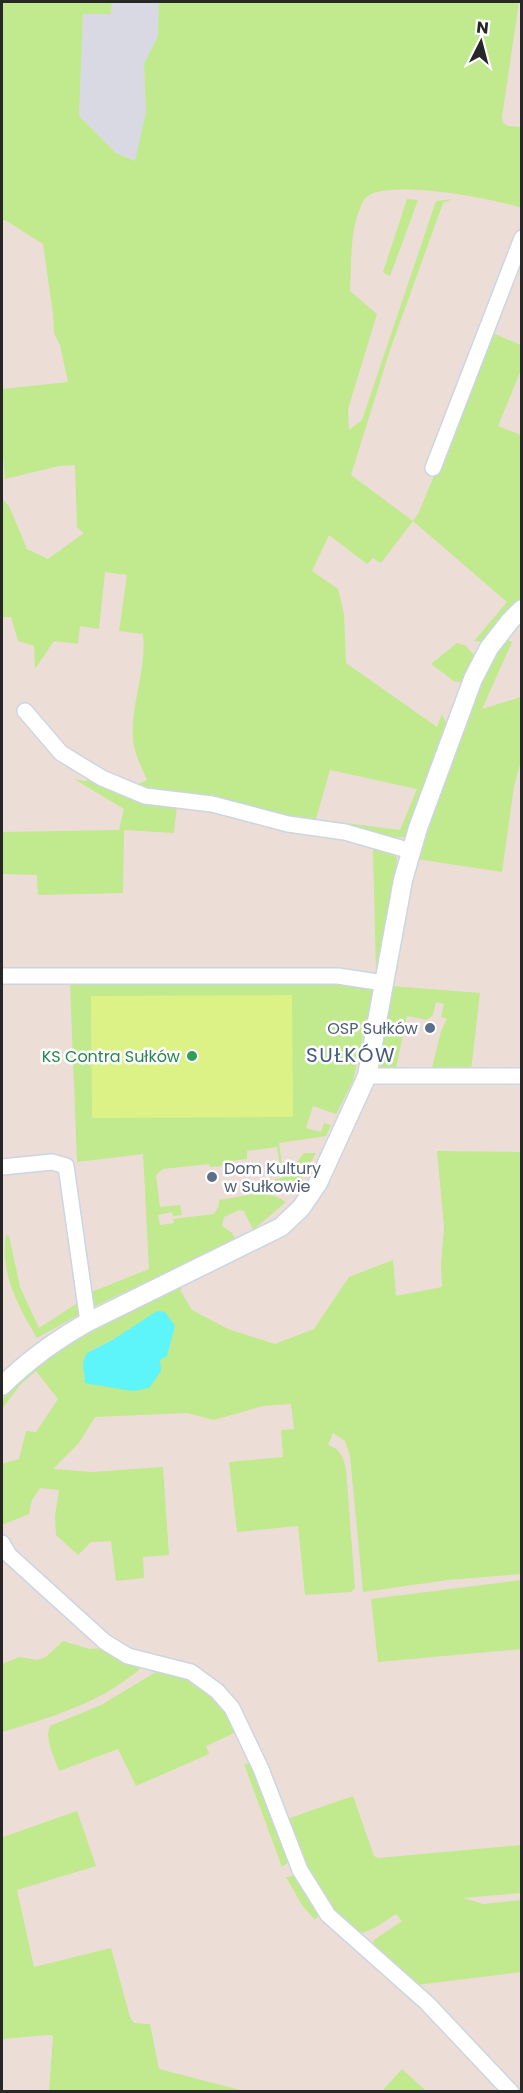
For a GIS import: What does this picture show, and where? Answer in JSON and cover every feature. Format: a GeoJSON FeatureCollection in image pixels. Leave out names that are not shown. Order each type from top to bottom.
{"type":"FeatureCollection","features":[{"type":"Feature","properties":{"kind":"street"},"geometry":{"type":"LineString","coordinates":[[433,468],[522,238]]}},
{"type":"Feature","properties":{"kind":"street"},"geometry":{"type":"LineString","coordinates":[[2,1386],[28,1360],[88,1322],[281,1227],[301,1208],[318,1183],[367,1076],[411,851],[473,680],[489,648],[522,609]]}},
{"type":"Feature","properties":{"kind":"street"},"geometry":{"type":"LineString","coordinates":[[25,711],[61,753],[102,778],[145,796],[212,804],[288,824],[345,832],[411,851]]}},
{"type":"Feature","properties":{"kind":"street"},"geometry":{"type":"LineString","coordinates":[[2,976],[338,976],[384,983]]}},
{"type":"Feature","properties":{"kind":"street"},"geometry":{"type":"LineString","coordinates":[[367,1076],[522,1076]]}},
{"type":"Feature","properties":{"kind":"street"},"geometry":{"type":"LineString","coordinates":[[2,1167],[52,1162],[66,1166],[88,1322]]}},
{"type":"Feature","properties":{"kind":"street"},"geometry":{"type":"LineString","coordinates":[[2,1543],[9,1555],[105,1642],[128,1656],[191,1672],[218,1691],[232,1708],[261,1769],[300,1870],[328,1915],[427,2003],[511,2091]]}},
{"type":"Feature","properties":{"kind":"shaded area"},"geometry":{"type":"Polygon","coordinates":[[[112,2],[159,2],[158,36],[144,64],[146,112],[136,161],[116,153],[79,116],[83,14],[111,14],[112,2]]]}},
{"type":"Feature","properties":{"kind":"green space"},"geometry":{"type":"Polygon","coordinates":[[[2,2],[112,2],[111,14],[83,14],[79,116],[116,153],[135,161],[146,112],[144,64],[158,36],[159,2],[519,2],[502,117],[503,123],[508,126],[521,127],[521,208],[465,195],[391,190],[374,193],[364,200],[354,232],[350,291],[377,314],[348,409],[349,430],[362,420],[436,201],[453,199],[443,203],[390,350],[351,475],[413,521],[381,563],[373,558],[367,564],[329,535],[312,571],[338,589],[344,614],[346,663],[437,727],[442,714],[446,723],[410,832],[406,837],[383,838],[132,787],[147,780],[133,740],[134,714],[144,648],[143,634],[119,631],[127,575],[105,572],[99,629],[80,626],[78,644],[54,641],[35,669],[34,646],[18,641],[11,617],[2,617],[2,499],[9,506],[27,549],[48,559],[84,533],[77,527],[75,465],[59,466],[5,479],[2,445],[2,389],[68,382],[60,345],[54,333],[43,244],[5,220],[2,221],[2,2]],[[330,770],[316,819],[400,830],[417,789],[330,770]]]}},
{"type":"Feature","properties":{"kind":"green space"},"geometry":{"type":"Polygon","coordinates":[[[407,199],[418,200],[390,276],[383,272],[407,199]]]}},
{"type":"Feature","properties":{"kind":"green space"},"geometry":{"type":"Polygon","coordinates":[[[490,332],[521,345],[521,370],[498,426],[521,435],[521,601],[484,642],[474,641],[507,602],[413,521],[436,471],[490,332]]]}},
{"type":"Feature","properties":{"kind":"green space"},"geometry":{"type":"Polygon","coordinates":[[[506,639],[512,642],[482,709],[521,697],[521,761],[514,786],[502,872],[417,859],[425,828],[461,739],[478,687],[488,664],[506,639]]]}},
{"type":"Feature","properties":{"kind":"green space"},"geometry":{"type":"Polygon","coordinates":[[[457,643],[465,645],[474,655],[463,683],[454,681],[431,664],[457,643]]]}},
{"type":"Feature","properties":{"kind":"green space"},"geometry":{"type":"Polygon","coordinates":[[[74,779],[84,781],[95,779],[177,806],[174,833],[124,830],[123,893],[38,895],[37,875],[2,874],[2,832],[119,830],[124,809],[74,779]]]}},
{"type":"Feature","properties":{"kind":"green space"},"geometry":{"type":"Polygon","coordinates":[[[373,848],[396,856],[397,860],[376,974],[373,848]]]}},
{"type":"Feature","properties":{"kind":"green space"},"geometry":{"type":"Polygon","coordinates":[[[297,980],[360,983],[373,990],[353,1081],[336,1114],[313,1106],[306,1128],[321,1132],[324,1123],[331,1125],[326,1136],[279,1143],[282,1165],[296,1163],[304,1153],[316,1153],[299,1184],[291,1195],[275,1181],[275,1179],[282,1178],[277,1147],[247,1151],[247,1159],[231,1161],[231,1165],[210,1167],[209,1164],[163,1169],[156,1175],[160,1207],[180,1205],[182,1215],[173,1216],[172,1212],[158,1215],[160,1225],[174,1223],[173,1219],[214,1214],[219,1206],[219,1200],[245,1195],[270,1195],[286,1202],[253,1230],[244,1211],[239,1210],[224,1217],[222,1226],[236,1239],[93,1307],[89,1293],[149,1269],[143,1154],[77,1162],[70,984],[297,980]]]}},
{"type":"Feature","properties":{"kind":"green space"},"geometry":{"type":"Polygon","coordinates":[[[392,986],[480,993],[471,1071],[431,1072],[441,1031],[447,1019],[441,1017],[444,1004],[436,1002],[433,1015],[427,1020],[407,1016],[396,1068],[416,1072],[385,1072],[377,1064],[392,986]]]}},
{"type":"Feature","properties":{"kind":"green space","name":"KS Contra Sułków"},"geometry":{"type":"Polygon","coordinates":[[[292,995],[293,1117],[92,1118],[91,996],[292,995]]]}},
{"type":"Feature","properties":{"kind":"green space"},"geometry":{"type":"Polygon","coordinates":[[[437,1151],[521,1152],[521,1574],[448,1580],[363,1592],[350,1456],[345,1441],[333,1433],[328,1445],[341,1454],[346,1469],[355,1588],[351,1592],[305,1595],[298,1526],[237,1532],[229,1462],[283,1457],[281,1430],[294,1429],[291,1404],[263,1406],[214,1420],[187,1413],[95,1417],[79,1443],[53,1469],[92,1472],[163,1467],[169,1555],[143,1557],[144,1578],[116,1581],[111,1541],[91,1542],[78,1555],[56,1535],[55,1516],[59,1490],[40,1488],[32,1500],[29,1514],[2,1525],[2,1464],[19,1459],[26,1431],[36,1432],[58,1399],[36,1371],[21,1384],[2,1409],[2,1400],[20,1377],[76,1335],[177,1287],[183,1289],[180,1290],[192,1310],[228,1329],[275,1344],[314,1329],[349,1277],[393,1260],[396,1296],[442,1287],[444,1227],[437,1151]],[[114,1339],[91,1351],[85,1358],[85,1383],[114,1339]]]}},
{"type":"Feature","properties":{"kind":"green space"},"geometry":{"type":"Polygon","coordinates":[[[6,1235],[9,1236],[20,1287],[39,1328],[79,1302],[80,1314],[37,1338],[17,1302],[8,1276],[6,1235]]]}},
{"type":"Feature","properties":{"kind":"green space"},"geometry":{"type":"Polygon","coordinates":[[[521,1580],[521,1649],[378,1662],[371,1599],[521,1580]]]}},
{"type":"Feature","properties":{"kind":"green space"},"geometry":{"type":"Polygon","coordinates":[[[63,1641],[89,1649],[105,1648],[140,1666],[139,1670],[108,1691],[79,1706],[2,1732],[2,1664],[19,1657],[37,1660],[46,1657],[63,1641]]]}},
{"type":"Feature","properties":{"kind":"green space"},"geometry":{"type":"Polygon","coordinates":[[[156,1672],[173,1674],[210,1693],[223,1706],[236,1732],[206,1746],[209,1754],[136,1786],[118,1749],[59,1771],[49,1743],[50,1726],[101,1705],[156,1672]]]}},
{"type":"Feature","properties":{"kind":"green space"},"geometry":{"type":"Polygon","coordinates":[[[253,1763],[290,1861],[282,1867],[244,1764],[253,1763]]]}},
{"type":"Feature","properties":{"kind":"green space"},"geometry":{"type":"Polygon","coordinates":[[[353,1796],[374,1856],[378,1858],[521,1845],[521,1893],[463,1898],[483,1904],[521,1900],[521,1972],[417,1985],[372,1945],[374,1940],[402,1921],[396,1914],[373,1928],[359,1933],[346,1926],[338,1918],[308,1876],[287,1819],[353,1796]]]}},
{"type":"Feature","properties":{"kind":"green space"},"geometry":{"type":"Polygon","coordinates":[[[77,1811],[96,1866],[17,1890],[34,1967],[111,1948],[130,2017],[134,2023],[150,2024],[159,2069],[244,2091],[49,2091],[53,2036],[2,2039],[2,1832],[3,1837],[77,1811]]]}},
{"type":"Feature","properties":{"kind":"green space"},"geometry":{"type":"Polygon","coordinates":[[[297,1875],[320,1914],[315,1920],[302,1905],[286,1877],[297,1875]]]}},
{"type":"Feature","properties":{"kind":"green space"},"geometry":{"type":"Polygon","coordinates":[[[402,2069],[426,2091],[382,2091],[402,2069]]]}},
{"type":"Feature","properties":{"kind":"water"},"geometry":{"type":"Polygon","coordinates":[[[157,1311],[165,1312],[175,1326],[167,1356],[160,1360],[161,1371],[149,1388],[133,1391],[85,1383],[83,1362],[87,1353],[114,1339],[157,1311]]]}},
{"type":"Feature","properties":{"kind":"place","name":"OSP Sułków"},"geometry":{"type":"Point","coordinates":[430,1028]}},
{"type":"Feature","properties":{"kind":"place","name":"KS Contra Sułków"},"geometry":{"type":"Point","coordinates":[192,1056]}},
{"type":"Feature","properties":{"kind":"place","name":"Dom Kultury w Sułkowie"},"geometry":{"type":"Point","coordinates":[212,1177]}},
{"type":"Feature","properties":{"kind":"district","name":"SUŁKÓW"},"geometry":{"type":"Point","coordinates":[351,1055]}}]}
